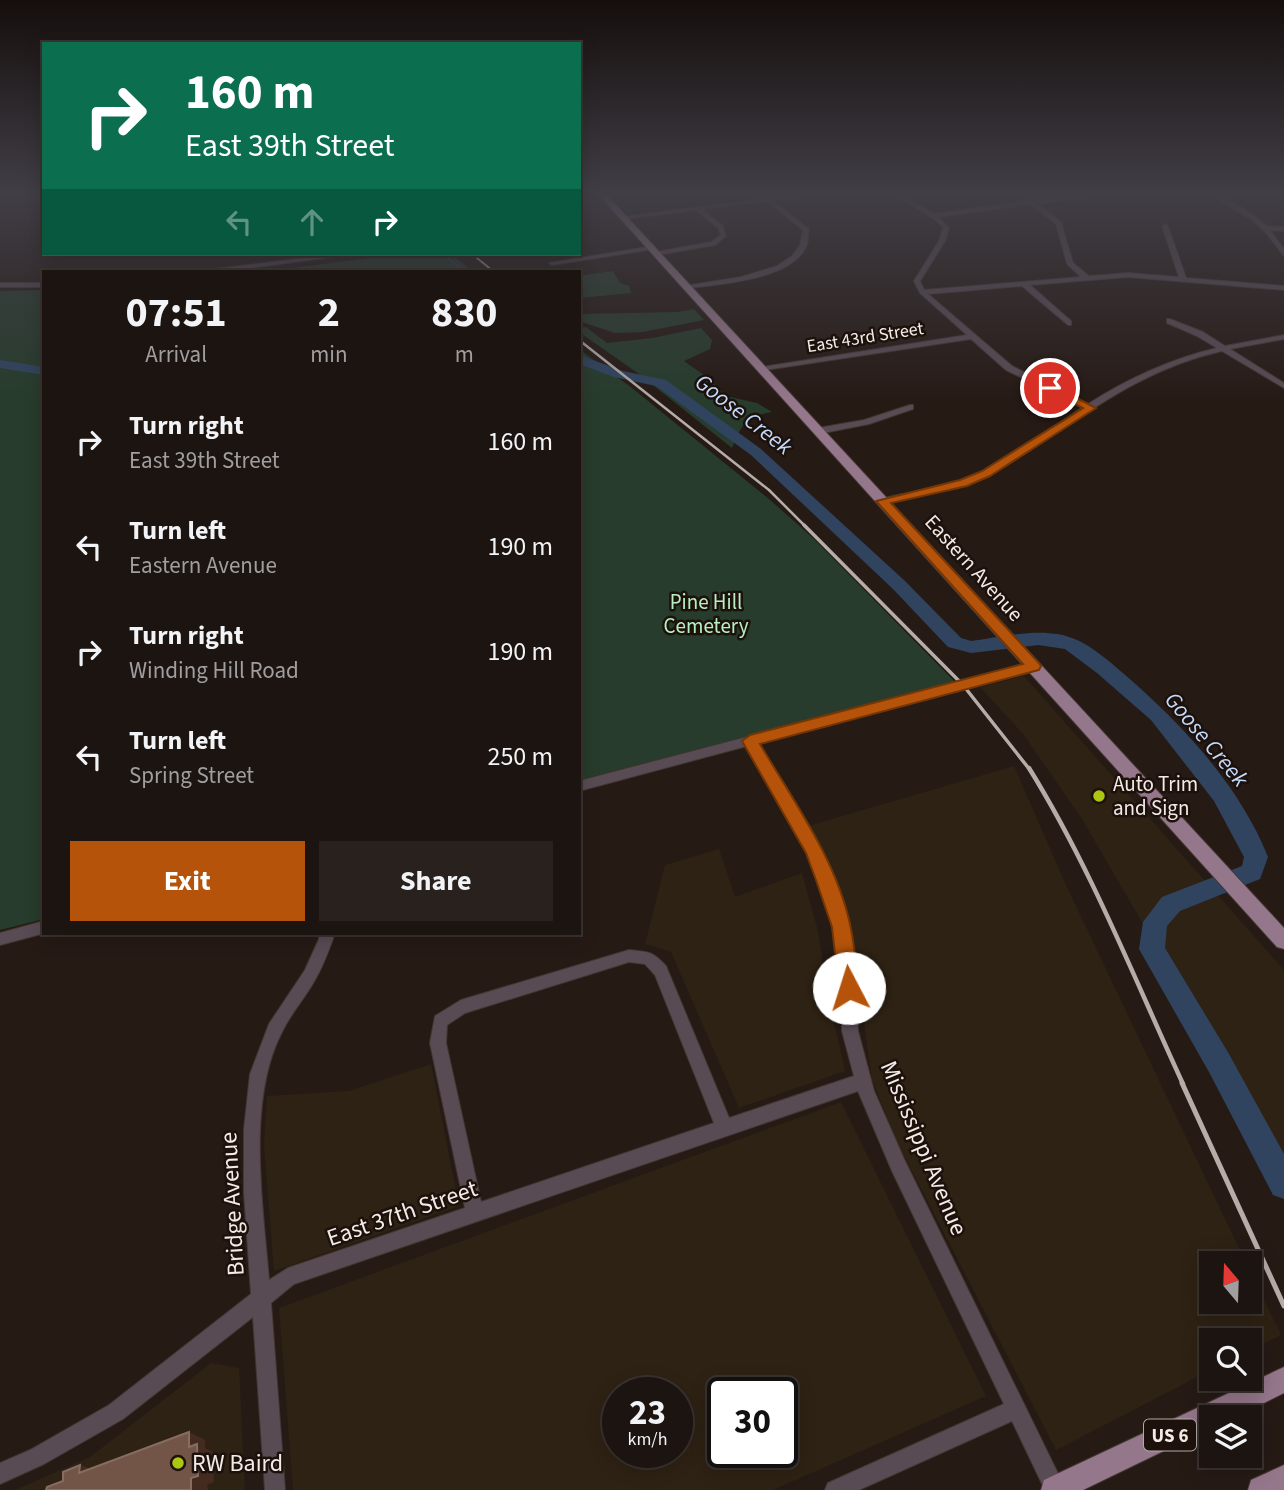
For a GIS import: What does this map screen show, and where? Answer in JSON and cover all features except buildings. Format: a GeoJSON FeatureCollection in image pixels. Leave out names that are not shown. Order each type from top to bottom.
{"type":"FeatureCollection","features":[{"type":"Feature","properties":{"kind":"main road","name":"Eastern Avenue"},"geometry":{"type":"LineString","coordinates":[[667,264],[1284,941]]}},
{"type":"Feature","properties":{"kind":"main road","name":"US 6"},"geometry":{"type":"LineString","coordinates":[[1055,1490],[1284,1380]]}},
{"type":"Feature","properties":{"kind":"main road"},"geometry":{"type":"LineString","coordinates":[[1261,1490],[1284,1478]]}},
{"type":"Feature","properties":{"kind":"street"},"geometry":{"type":"LineString","coordinates":[[223,270],[275,264]]}},
{"type":"Feature","properties":{"kind":"street"},"geometry":{"type":"LineString","coordinates":[[688,286],[764,273],[786,264]]}},
{"type":"Feature","properties":{"kind":"street"},"geometry":{"type":"LineString","coordinates":[[928,264],[917,281],[922,292],[1009,368],[1091,408]]}},
{"type":"Feature","properties":{"kind":"street"},"geometry":{"type":"LineString","coordinates":[[1070,264],[1087,278]]}},
{"type":"Feature","properties":{"kind":"street"},"geometry":{"type":"LineString","coordinates":[[1178,264],[1183,280]]}},
{"type":"Feature","properties":{"kind":"street"},"geometry":{"type":"LineString","coordinates":[[922,292],[1128,275],[1284,288]]}},
{"type":"Feature","properties":{"kind":"street"},"geometry":{"type":"LineString","coordinates":[[1023,283],[1068,323]]}},
{"type":"Feature","properties":{"kind":"street"},"geometry":{"type":"LineString","coordinates":[[0,285],[42,285]]}},
{"type":"Feature","properties":{"kind":"street"},"geometry":{"type":"LineString","coordinates":[[1170,321],[1224,349],[1284,386]]}},
{"type":"Feature","properties":{"kind":"street","name":"East 43rd Street"},"geometry":{"type":"LineString","coordinates":[[762,369],[973,336]]}},
{"type":"Feature","properties":{"kind":"street"},"geometry":{"type":"LineString","coordinates":[[883,501],[963,483],[986,474],[1153,371],[1224,349],[1284,337]]}},
{"type":"Feature","properties":{"kind":"street"},"geometry":{"type":"LineString","coordinates":[[818,431],[866,422],[910,407]]}},
{"type":"Feature","properties":{"kind":"street"},"geometry":{"type":"LineString","coordinates":[[581,785],[1033,666]]}},
{"type":"Feature","properties":{"kind":"street","name":"Mississippi Avenue"},"geometry":{"type":"LineString","coordinates":[[750,741],[814,851],[841,927],[848,967],[850,1031],[863,1081],[898,1165],[1055,1490]]}},
{"type":"Feature","properties":{"kind":"street"},"geometry":{"type":"LineString","coordinates":[[0,939],[42,928]]}},
{"type":"Feature","properties":{"kind":"street","name":"Bridge Avenue"},"geometry":{"type":"LineString","coordinates":[[275,1490],[251,1129],[258,1074],[275,1029],[310,974],[326,935]]}},
{"type":"Feature","properties":{"kind":"street"},"geometry":{"type":"LineString","coordinates":[[475,1214],[438,1044],[440,1021],[461,1007],[629,956],[649,958],[661,971],[725,1129]]}},
{"type":"Feature","properties":{"kind":"street","name":"East 37th Street"},"geometry":{"type":"LineString","coordinates":[[0,1474],[37,1457],[116,1412],[288,1277],[863,1081]]}},
{"type":"Feature","properties":{"kind":"street"},"geometry":{"type":"LineString","coordinates":[[835,1490],[1017,1408]]}},
{"type":"Feature","properties":{"kind":"shaded area"},"geometry":{"type":"Polygon","coordinates":[[[1024,676],[1284,970],[1284,1175],[1223,1062],[1082,819],[1023,734],[980,687],[1024,676]]]}},
{"type":"Feature","properties":{"kind":"shaded area"},"geometry":{"type":"Polygon","coordinates":[[[1014,766],[1066,885],[1240,1251],[1199,1251],[1199,1314],[1262,1314],[1262,1295],[1281,1335],[1262,1345],[1262,1328],[1199,1328],[1199,1376],[1056,1450],[896,1140],[872,1079],[849,919],[829,861],[808,826],[1014,766]]]}},
{"type":"Feature","properties":{"kind":"shaded area"},"geometry":{"type":"Polygon","coordinates":[[[719,849],[735,897],[802,873],[818,931],[829,1000],[845,1071],[739,1108],[671,952],[645,944],[665,865],[719,849]]]}},
{"type":"Feature","properties":{"kind":"shaded area"},"geometry":{"type":"Polygon","coordinates":[[[431,1064],[459,1206],[274,1271],[264,1147],[267,1096],[349,1091],[431,1064]]]}},
{"type":"Feature","properties":{"kind":"shaded area"},"geometry":{"type":"Polygon","coordinates":[[[841,1102],[986,1396],[773,1490],[293,1490],[279,1308],[841,1102]]]}},
{"type":"Feature","properties":{"kind":"shaded area"},"geometry":{"type":"Polygon","coordinates":[[[211,1363],[239,1368],[245,1490],[15,1490],[90,1457],[211,1363]]]}},
{"type":"Feature","properties":{"kind":"green space"},"geometry":{"type":"Polygon","coordinates":[[[328,264],[463,264],[472,270],[278,270],[328,264]]]}},
{"type":"Feature","properties":{"kind":"green space"},"geometry":{"type":"Polygon","coordinates":[[[613,271],[620,283],[629,286],[631,293],[581,298],[581,276],[613,271]]]}},
{"type":"Feature","properties":{"kind":"green space"},"geometry":{"type":"Polygon","coordinates":[[[42,290],[42,920],[0,930],[0,291],[42,290]]]}},
{"type":"Feature","properties":{"kind":"green space"},"geometry":{"type":"Polygon","coordinates":[[[694,309],[704,320],[643,332],[615,333],[581,322],[581,314],[678,312],[694,309]]]}},
{"type":"Feature","properties":{"kind":"green space"},"geometry":{"type":"Polygon","coordinates":[[[586,327],[607,343],[652,338],[701,328],[712,340],[710,349],[684,361],[711,380],[726,396],[757,403],[772,412],[746,422],[732,448],[639,374],[581,333],[581,328],[586,327]]]}},
{"type":"Feature","properties":{"kind":"green space","name":"Pine Hill Cemetery"},"geometry":{"type":"Polygon","coordinates":[[[581,350],[632,388],[813,538],[956,683],[581,779],[581,350]]]}},
{"type":"Feature","properties":{"kind":"waterway"},"geometry":{"type":"LineString","coordinates":[[454,264],[462,270]]}},
{"type":"Feature","properties":{"kind":"waterway","name":"Goose Creek"},"geometry":{"type":"LineString","coordinates":[[581,360],[619,374],[661,383],[756,452],[899,585],[955,643],[971,647],[1038,639],[1070,644],[1104,668],[1158,715],[1222,795],[1256,857],[1252,872],[1171,904],[1155,922],[1152,949],[1219,1063],[1284,1184]]}},
{"type":"Feature","properties":{"kind":"waterway","name":"Goose Creek"},"geometry":{"type":"LineString","coordinates":[[0,364],[42,371]]}},
{"type":"Feature","properties":{"kind":"railway"},"geometry":{"type":"LineString","coordinates":[[484,264],[492,270]]}},
{"type":"Feature","properties":{"kind":"railway"},"geometry":{"type":"LineString","coordinates":[[581,342],[769,490],[804,525]]}},
{"type":"Feature","properties":{"kind":"railway"},"geometry":{"type":"LineString","coordinates":[[804,525],[963,685],[1030,770]]}},
{"type":"Feature","properties":{"kind":"railway"},"geometry":{"type":"LineString","coordinates":[[1029,768],[1092,884],[1183,1084]]}},
{"type":"Feature","properties":{"kind":"railway"},"geometry":{"type":"LineString","coordinates":[[1182,1083],[1284,1306]]}},
{"type":"Feature","properties":{"kind":"place","name":"Auto Trim and Sign"},"geometry":{"type":"Point","coordinates":[1099,796]}},
{"type":"Feature","properties":{"kind":"place","name":"RW Baird"},"geometry":{"type":"Point","coordinates":[178,1463]}},
{"type":"Feature","properties":{"kind":"route"},"geometry":{"type":"LineString","coordinates":[[849,988],[841,927],[814,851],[750,741],[1033,666],[883,501],[963,483],[986,474],[1091,408],[1050,388]]}}]}
